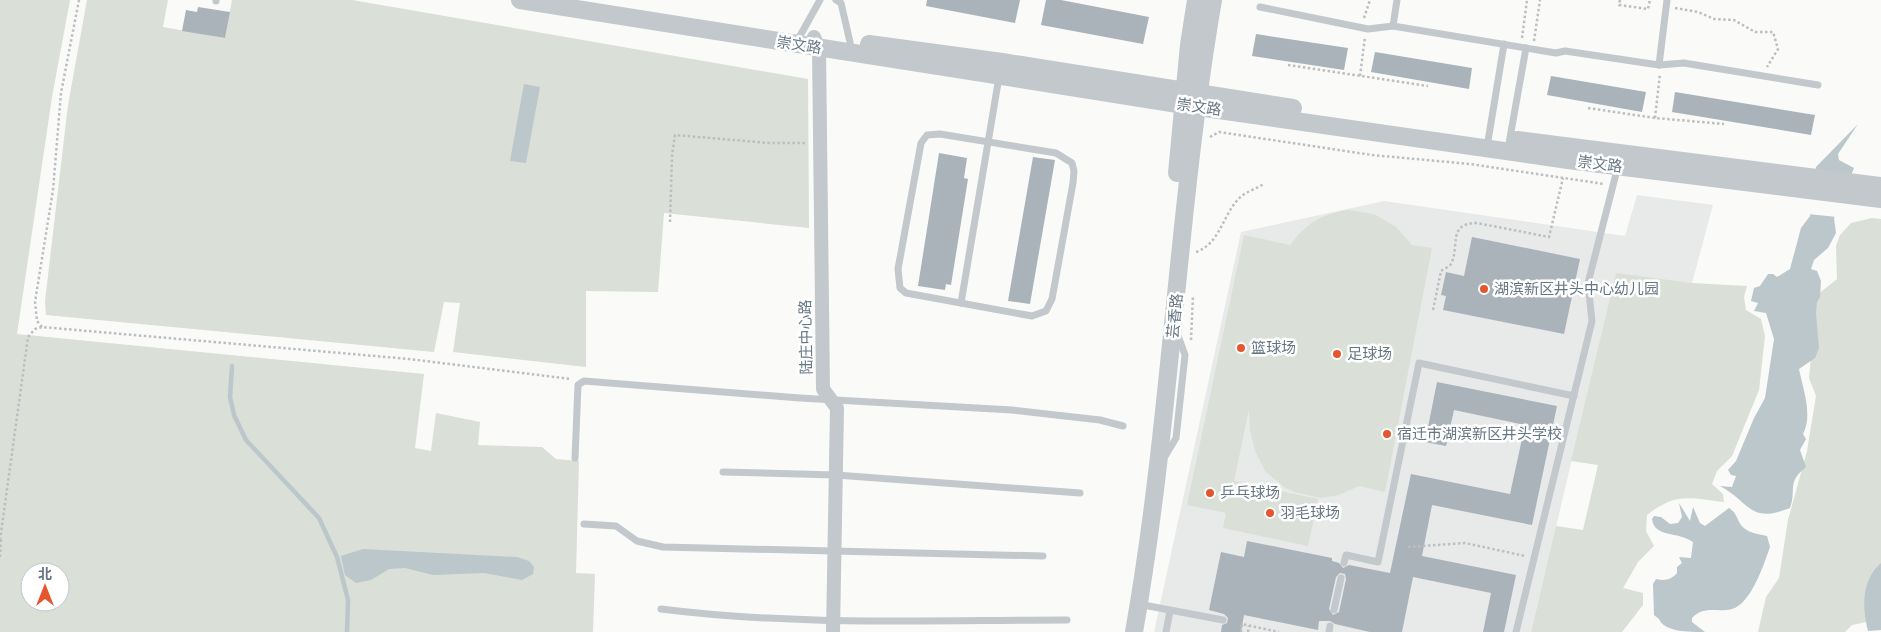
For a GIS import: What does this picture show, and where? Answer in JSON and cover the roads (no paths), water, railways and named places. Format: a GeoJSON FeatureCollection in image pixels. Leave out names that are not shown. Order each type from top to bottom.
{"type":"FeatureCollection","features":[{"type":"Feature","properties":{"kind":"street","name":"崇文路"},"geometry":{"type":"LineString","coordinates":[[520,0],[1191,98],[1399,125],[1509,145],[1881,186]]}},
{"type":"Feature","properties":{"kind":"street","name":"崇文路"},"geometry":{"type":"LineString","coordinates":[[590,0],[807,41]]}},
{"type":"Feature","properties":{"kind":"street","name":"芸香路"},"geometry":{"type":"LineString","coordinates":[[1127,632],[1136,604],[1159,467],[1174,326],[1191,98],[1189,45],[1196,0]]}},
{"type":"Feature","properties":{"kind":"street","name":"芸香路"},"geometry":{"type":"LineString","coordinates":[[1134,632],[1157,429],[1178,204],[1176,184],[1191,98],[1213,0]]}},
{"type":"Feature","properties":{"kind":"street","name":"陆庄中心路"},"geometry":{"type":"LineString","coordinates":[[807,41],[820,143],[822,389],[837,408],[833,626]]}},
{"type":"Feature","properties":{"kind":"street","name":"崇文路"},"geometry":{"type":"LineString","coordinates":[[1509,145],[1568,160],[1881,199]]}},
{"type":"Feature","properties":{"kind":"lane"},"geometry":{"type":"LineString","coordinates":[[807,41],[820,0]]}},
{"type":"Feature","properties":{"kind":"lane"},"geometry":{"type":"LineString","coordinates":[[836,0],[841,4],[850,48]]}},
{"type":"Feature","properties":{"kind":"lane"},"geometry":{"type":"LineString","coordinates":[[1393,26],[1397,0]]}},
{"type":"Feature","properties":{"kind":"lane"},"geometry":{"type":"LineString","coordinates":[[1660,65],[1667,3]]}},
{"type":"Feature","properties":{"kind":"lane"},"geometry":{"type":"LineString","coordinates":[[1260,7],[1364,28],[1393,26],[1556,53],[1565,51],[1660,65],[1684,64],[1818,85]]}},
{"type":"Feature","properties":{"kind":"lane"},"geometry":{"type":"LineString","coordinates":[[1488,142],[1504,44]]}},
{"type":"Feature","properties":{"kind":"lane"},"geometry":{"type":"LineString","coordinates":[[1509,145],[1526,48]]}},
{"type":"Feature","properties":{"kind":"lane"},"geometry":{"type":"LineString","coordinates":[[961,303],[1001,69]]}},
{"type":"Feature","properties":{"kind":"lane"},"geometry":{"type":"LineString","coordinates":[[940,134],[1056,153],[1064,156],[1072,163],[1074,171],[1073,183],[1052,299],[1046,311],[1032,316],[961,303],[906,293],[900,288],[898,269],[923,138],[927,135],[940,134]]}},
{"type":"Feature","properties":{"kind":"lane"},"geometry":{"type":"LineString","coordinates":[[1516,632],[1592,321],[1588,283],[1618,166]]}},
{"type":"Feature","properties":{"kind":"lane"},"geometry":{"type":"LineString","coordinates":[[1344,563],[1346,555],[1378,562],[1419,363],[1574,396]]}},
{"type":"Feature","properties":{"kind":"lane"},"geometry":{"type":"LineString","coordinates":[[575,458],[578,385],[584,380],[1012,410],[1100,420],[1123,426]]}},
{"type":"Feature","properties":{"kind":"lane"},"geometry":{"type":"LineString","coordinates":[[723,472],[836,475],[1080,493]]}},
{"type":"Feature","properties":{"kind":"lane"},"geometry":{"type":"LineString","coordinates":[[584,524],[616,526],[637,541],[662,547],[1043,556]]}},
{"type":"Feature","properties":{"kind":"lane"},"geometry":{"type":"LineString","coordinates":[[1334,610],[1341,578]]}},
{"type":"Feature","properties":{"kind":"lane"},"geometry":{"type":"LineString","coordinates":[[1136,604],[1223,620]]}},
{"type":"Feature","properties":{"kind":"lane"},"geometry":{"type":"LineString","coordinates":[[661,609],[723,617],[833,626],[1067,620]]}},
{"type":"Feature","properties":{"kind":"lane"},"geometry":{"type":"LineString","coordinates":[[1166,632],[1170,611]]}},
{"type":"Feature","properties":{"kind":"waterway"},"geometry":{"type":"LineString","coordinates":[[232,366],[230,397],[234,415],[246,440],[319,518],[337,557],[348,600],[347,632]]}},
{"type":"Feature","properties":{"kind":"place","name":"湖滨新区井头中心幼儿园"},"geometry":{"type":"Point","coordinates":[1484,289]}},
{"type":"Feature","properties":{"kind":"place","name":"篮球场"},"geometry":{"type":"Point","coordinates":[1241,348]}},
{"type":"Feature","properties":{"kind":"place","name":"足球场"},"geometry":{"type":"Point","coordinates":[1337,354]}},
{"type":"Feature","properties":{"kind":"place","name":"宿迁市湖滨新区井头学校"},"geometry":{"type":"Point","coordinates":[1387,434]}},
{"type":"Feature","properties":{"kind":"place","name":"乒乓球场"},"geometry":{"type":"Point","coordinates":[1210,493]}},
{"type":"Feature","properties":{"kind":"place","name":"羽毛球场"},"geometry":{"type":"Point","coordinates":[1270,513]}}]}
